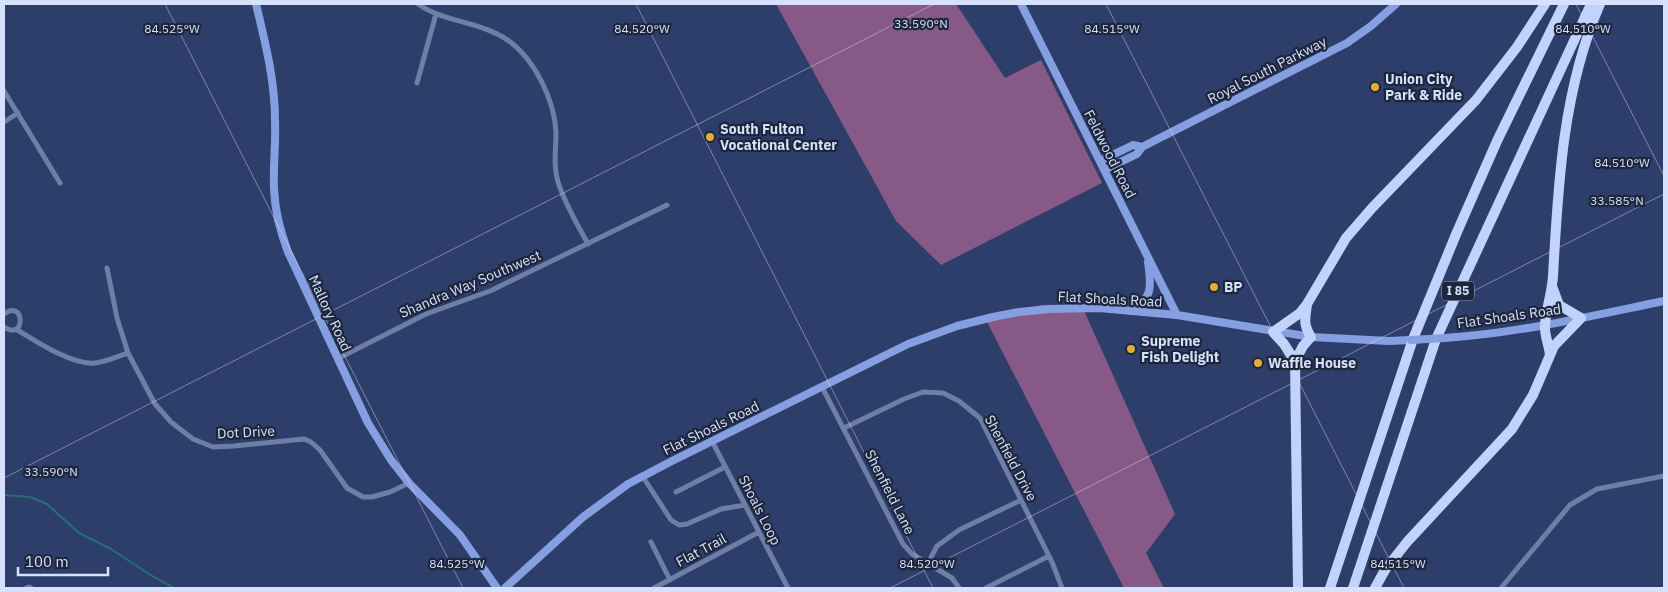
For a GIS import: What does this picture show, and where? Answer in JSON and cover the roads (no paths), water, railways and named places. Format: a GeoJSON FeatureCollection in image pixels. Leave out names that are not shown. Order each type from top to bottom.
{"type":"FeatureCollection","features":[{"type":"Feature","properties":{"kind":"highway"},"geometry":{"type":"LineString","coordinates":[[1295,361],[1284,344],[1273,332],[1300,313],[1346,238],[1372,208],[1476,100],[1517,47],[1545,4]]}},
{"type":"Feature","properties":{"kind":"highway","name":"I 85"},"geometry":{"type":"LineString","coordinates":[[1330,588],[1413,339],[1497,141],[1564,4]]}},
{"type":"Feature","properties":{"kind":"highway","name":"I 85"},"geometry":{"type":"LineString","coordinates":[[1353,588],[1436,339],[1591,4]]}},
{"type":"Feature","properties":{"kind":"highway"},"geometry":{"type":"LineString","coordinates":[[1550,355],[1545,325],[1552,286],[1554,233],[1562,154],[1571,96],[1585,45],[1600,4]]}},
{"type":"Feature","properties":{"kind":"highway"},"geometry":{"type":"LineString","coordinates":[[1375,588],[1407,542],[1512,429],[1533,395],[1550,355],[1559,340],[1581,318],[1559,305],[1552,286]]}},
{"type":"Feature","properties":{"kind":"highway"},"geometry":{"type":"LineString","coordinates":[[1298,588],[1295,361],[1303,346],[1311,337],[1304,322],[1307,304]]}},
{"type":"Feature","properties":{"kind":"street","name":"Mallory Road"},"geometry":{"type":"LineString","coordinates":[[256,4],[273,84],[275,120],[274,187],[278,221],[288,252],[368,423],[391,460],[409,483],[460,535],[497,588]]}},
{"type":"Feature","properties":{"kind":"street"},"geometry":{"type":"LineString","coordinates":[[418,4],[436,14],[482,27],[498,34],[517,48],[532,66],[541,82],[554,118],[556,132],[555,167],[558,182],[568,207],[588,244]]}},
{"type":"Feature","properties":{"kind":"street","name":"Feldwood Road"},"geometry":{"type":"LineString","coordinates":[[1021,4],[1177,316]]}},
{"type":"Feature","properties":{"kind":"street","name":"Royal South Parkway"},"geometry":{"type":"LineString","coordinates":[[1104,170],[1137,154],[1142,146],[1347,43],[1371,26],[1396,4]]}},
{"type":"Feature","properties":{"kind":"street"},"geometry":{"type":"LineString","coordinates":[[417,83],[436,14]]}},
{"type":"Feature","properties":{"kind":"street"},"geometry":{"type":"LineString","coordinates":[[4,91],[60,184]]}},
{"type":"Feature","properties":{"kind":"street"},"geometry":{"type":"LineString","coordinates":[[4,122],[18,113]]}},
{"type":"Feature","properties":{"kind":"street","name":"Royal South Parkway"},"geometry":{"type":"LineString","coordinates":[[1100,161],[1133,145],[1142,146]]}},
{"type":"Feature","properties":{"kind":"street","name":"Shandra Way Southwest"},"geometry":{"type":"LineString","coordinates":[[337,359],[426,314],[490,291],[667,205]]}},
{"type":"Feature","properties":{"kind":"street"},"geometry":{"type":"LineString","coordinates":[[1131,311],[1141,306],[1148,298],[1151,283],[1146,255]]}},
{"type":"Feature","properties":{"kind":"street","name":"Dot Drive"},"geometry":{"type":"LineString","coordinates":[[106,268],[117,318],[128,352],[156,404],[171,422],[193,439],[213,447],[304,439],[320,450],[347,488],[363,497],[381,495],[409,483]]}},
{"type":"Feature","properties":{"kind":"street","name":"Flat Shoals Road"},"geometry":{"type":"LineString","coordinates":[[505,588],[606,499],[643,477],[908,344],[950,328],[993,316],[1049,309],[1077,308],[1131,311],[1177,316],[1311,337],[1389,341],[1472,336],[1545,325],[1664,301]]}},
{"type":"Feature","properties":{"kind":"street"},"geometry":{"type":"LineString","coordinates":[[4,314],[11,310],[19,315],[21,321],[16,329]]}},
{"type":"Feature","properties":{"kind":"street"},"geometry":{"type":"LineString","coordinates":[[4,327],[10,330],[16,329],[45,346],[88,364],[128,352]]}},
{"type":"Feature","properties":{"kind":"street","name":"Shenfield Lane"},"geometry":{"type":"LineString","coordinates":[[822,387],[903,544],[912,554],[952,578],[959,588]]}},
{"type":"Feature","properties":{"kind":"street","name":"Shenfield Drive"},"geometry":{"type":"LineString","coordinates":[[844,428],[904,399],[923,392],[943,394],[959,401],[980,418],[1049,556],[1062,588]]}},
{"type":"Feature","properties":{"kind":"street","name":"Shoals Loop"},"geometry":{"type":"LineString","coordinates":[[712,441],[788,588]]}},
{"type":"Feature","properties":{"kind":"street"},"geometry":{"type":"LineString","coordinates":[[676,492],[725,467]]}},
{"type":"Feature","properties":{"kind":"street"},"geometry":{"type":"LineString","coordinates":[[1501,588],[1570,505],[1597,489],[1664,476]]}},
{"type":"Feature","properties":{"kind":"street"},"geometry":{"type":"LineString","coordinates":[[643,477],[671,520],[679,525],[687,524],[721,509],[745,505]]}},
{"type":"Feature","properties":{"kind":"street"},"geometry":{"type":"LineString","coordinates":[[928,563],[938,546],[959,530],[1021,500]]}},
{"type":"Feature","properties":{"kind":"street","name":"Flat Trail"},"geometry":{"type":"LineString","coordinates":[[654,588],[759,532]]}},
{"type":"Feature","properties":{"kind":"street"},"geometry":{"type":"LineString","coordinates":[[651,542],[670,580]]}},
{"type":"Feature","properties":{"kind":"street"},"geometry":{"type":"LineString","coordinates":[[986,588],[1049,556]]}},
{"type":"Feature","properties":{"kind":"street"},"geometry":{"type":"LineString","coordinates":[[26,588],[31,588]]}},
{"type":"Feature","properties":{"kind":"waterway"},"geometry":{"type":"LineString","coordinates":[[4,495],[30,497],[47,504],[79,533],[111,549],[174,588]]}},
{"type":"Feature","properties":{"kind":"place","name":"Union City Park & Ride"},"geometry":{"type":"Point","coordinates":[1375,87]}},
{"type":"Feature","properties":{"kind":"place","name":"South Fulton Vocational Center"},"geometry":{"type":"Point","coordinates":[710,137]}},
{"type":"Feature","properties":{"kind":"place","name":"BP"},"geometry":{"type":"Point","coordinates":[1214,287]}},
{"type":"Feature","properties":{"kind":"place","name":"Supreme Fish Delight"},"geometry":{"type":"Point","coordinates":[1131,349]}},
{"type":"Feature","properties":{"kind":"place","name":"Waffle House"},"geometry":{"type":"Point","coordinates":[1258,363]}}]}
